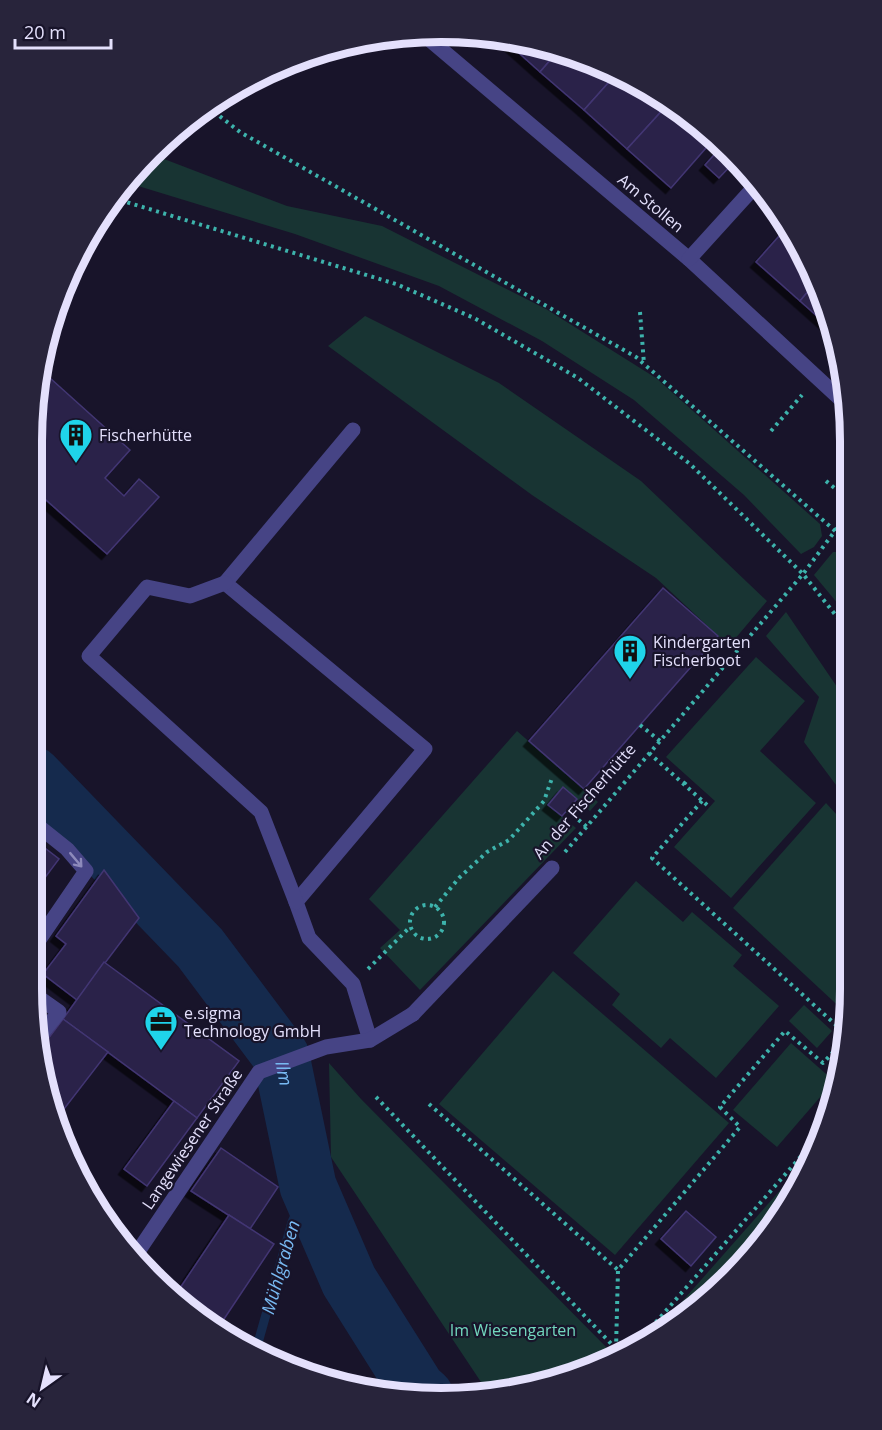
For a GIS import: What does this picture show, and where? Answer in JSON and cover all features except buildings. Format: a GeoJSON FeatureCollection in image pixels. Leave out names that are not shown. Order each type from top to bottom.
{"type":"FeatureCollection","features":[{"type":"Feature","properties":{"kind":"street","name":"Am Stollen"},"geometry":{"type":"LineString","coordinates":[[433,42],[689,259],[838,397]]}},
{"type":"Feature","properties":{"kind":"street"},"geometry":{"type":"LineString","coordinates":[[689,259],[751,190]]}},
{"type":"Feature","properties":{"kind":"street"},"geometry":{"type":"LineString","coordinates":[[353,430],[225,583],[190,596],[147,587],[89,656],[261,812],[309,938],[353,984],[370,1040]]}},
{"type":"Feature","properties":{"kind":"street"},"geometry":{"type":"LineString","coordinates":[[225,583],[425,749],[296,902]]}},
{"type":"Feature","properties":{"kind":"street"},"geometry":{"type":"LineString","coordinates":[[42,829],[67,849],[86,871],[42,935]]}},
{"type":"Feature","properties":{"kind":"street","name":"An der Fischerhütte"},"geometry":{"type":"LineString","coordinates":[[259,1072],[327,1047],[370,1040],[413,1014],[552,868]]}},
{"type":"Feature","properties":{"kind":"street"},"geometry":{"type":"LineString","coordinates":[[42,1000],[59,1012],[44,1030]]}},
{"type":"Feature","properties":{"kind":"street","name":"Langewiesener Straße"},"geometry":{"type":"LineString","coordinates":[[139,1250],[259,1072]]}},
{"type":"Feature","properties":{"kind":"path"},"geometry":{"type":"LineString","coordinates":[[215,112],[240,132],[636,357],[840,536]]}},
{"type":"Feature","properties":{"kind":"path"},"geometry":{"type":"LineString","coordinates":[[122,201],[396,284],[474,318],[578,378],[690,464],[803,574],[840,621]]}},
{"type":"Feature","properties":{"kind":"path"},"geometry":{"type":"LineString","coordinates":[[640,312],[644,364]]}},
{"type":"Feature","properties":{"kind":"path"},"geometry":{"type":"LineString","coordinates":[[771,431],[817,378]]}},
{"type":"Feature","properties":{"kind":"path"},"geometry":{"type":"LineString","coordinates":[[826,481],[840,493]]}},
{"type":"Feature","properties":{"kind":"path","name":"An der Fischerhütte"},"geometry":{"type":"LineString","coordinates":[[552,868],[803,574],[840,524]]}},
{"type":"Feature","properties":{"kind":"path"},"geometry":{"type":"LineString","coordinates":[[640,725],[660,741]]}},
{"type":"Feature","properties":{"kind":"path"},"geometry":{"type":"LineString","coordinates":[[650,753],[707,805]]}},
{"type":"Feature","properties":{"kind":"path"},"geometry":{"type":"LineString","coordinates":[[435,907],[459,878],[488,852],[508,840],[544,801],[552,778]]}},
{"type":"Feature","properties":{"kind":"path"},"geometry":{"type":"LineString","coordinates":[[684,784],[688,779]]}},
{"type":"Feature","properties":{"kind":"path"},"geometry":{"type":"LineString","coordinates":[[702,801],[652,858],[838,1028]]}},
{"type":"Feature","properties":{"kind":"path"},"geometry":{"type":"LineString","coordinates":[[567,810],[586,826]]}},
{"type":"Feature","properties":{"kind":"path"},"geometry":{"type":"LineString","coordinates":[[430,905],[435,907],[442,915],[443,926],[438,935],[428,939],[422,938],[410,927],[411,915],[418,907],[430,905]]}},
{"type":"Feature","properties":{"kind":"path"},"geometry":{"type":"LineString","coordinates":[[353,984],[410,927]]}},
{"type":"Feature","properties":{"kind":"path"},"geometry":{"type":"LineString","coordinates":[[618,1346],[618,1270],[740,1127],[720,1107],[785,1030],[823,1063],[835,1049]]}},
{"type":"Feature","properties":{"kind":"path"},"geometry":{"type":"LineString","coordinates":[[376,1097],[615,1348]]}},
{"type":"Feature","properties":{"kind":"path"},"geometry":{"type":"LineString","coordinates":[[429,1104],[618,1270]]}},
{"type":"Feature","properties":{"kind":"path"},"geometry":{"type":"LineString","coordinates":[[650,1329],[806,1151]]}},
{"type":"Feature","properties":{"kind":"green space"},"geometry":{"type":"Polygon","coordinates":[[[160,158],[287,206],[382,226],[546,309],[656,378],[820,524],[822,536],[814,547],[801,554],[744,495],[634,400],[542,341],[439,286],[295,234],[135,185],[160,158]]]}},
{"type":"Feature","properties":{"kind":"green space"},"geometry":{"type":"Polygon","coordinates":[[[365,316],[499,383],[641,481],[767,601],[729,646],[656,578],[532,495],[328,346],[365,316]]]}},
{"type":"Feature","properties":{"kind":"green space"},"geometry":{"type":"Polygon","coordinates":[[[833,552],[840,552],[840,606],[814,575],[833,552]]]}},
{"type":"Feature","properties":{"kind":"green space"},"geometry":{"type":"Polygon","coordinates":[[[786,612],[840,691],[840,790],[804,742],[819,697],[766,636],[786,612]]]}},
{"type":"Feature","properties":{"kind":"green space"},"geometry":{"type":"Polygon","coordinates":[[[756,657],[805,701],[760,751],[816,803],[731,898],[674,847],[715,801],[666,757],[756,657]]]}},
{"type":"Feature","properties":{"kind":"green space"},"geometry":{"type":"Polygon","coordinates":[[[517,731],[598,802],[590,811],[562,788],[548,805],[576,828],[420,990],[380,948],[400,930],[369,899],[517,731]]]}},
{"type":"Feature","properties":{"kind":"green space"},"geometry":{"type":"Polygon","coordinates":[[[826,803],[840,818],[839,1007],[733,908],[826,803]]]}},
{"type":"Feature","properties":{"kind":"green space"},"geometry":{"type":"Polygon","coordinates":[[[636,881],[683,922],[692,912],[742,955],[733,966],[779,1006],[716,1078],[670,1038],[661,1048],[612,1005],[620,994],[573,953],[636,881]]]}},
{"type":"Feature","properties":{"kind":"green space"},"geometry":{"type":"Polygon","coordinates":[[[553,971],[729,1123],[615,1255],[439,1104],[553,971]]]}},
{"type":"Feature","properties":{"kind":"green space"},"geometry":{"type":"Polygon","coordinates":[[[804,1005],[832,1031],[817,1048],[789,1021],[804,1005]]]}},
{"type":"Feature","properties":{"kind":"green space"},"geometry":{"type":"Polygon","coordinates":[[[791,1043],[830,1077],[827,1090],[777,1147],[733,1110],[791,1043]]]}},
{"type":"Feature","properties":{"kind":"green space","name":"Im Wiesengarten"},"geometry":{"type":"Polygon","coordinates":[[[329,1063],[361,1099],[610,1351],[569,1367],[544,1374],[483,1386],[331,1157],[329,1063]]]}},
{"type":"Feature","properties":{"kind":"green space"},"geometry":{"type":"Polygon","coordinates":[[[795,1174],[773,1211],[741,1252],[704,1289],[668,1317],[795,1174]]]}},
{"type":"Feature","properties":{"kind":"waterway","name":"Ilm"},"geometry":{"type":"LineString","coordinates":[[42,784],[200,948],[281,1056],[308,1186],[349,1281],[416,1387]]}},
{"type":"Feature","properties":{"kind":"waterway","name":"Mühlgraben"},"geometry":{"type":"LineString","coordinates":[[258,1343],[292,1222],[308,1186]]}},
{"type":"Feature","properties":{"kind":"place","name":"Fischerhütte"},"geometry":{"type":"Point","coordinates":[76,464]}},
{"type":"Feature","properties":{"kind":"place","name":"Kindergarten Fischerboot"},"geometry":{"type":"Point","coordinates":[630,680]}},
{"type":"Feature","properties":{"kind":"place","name":"e.sigma Technology GmbH"},"geometry":{"type":"Point","coordinates":[161,1051]}}]}
